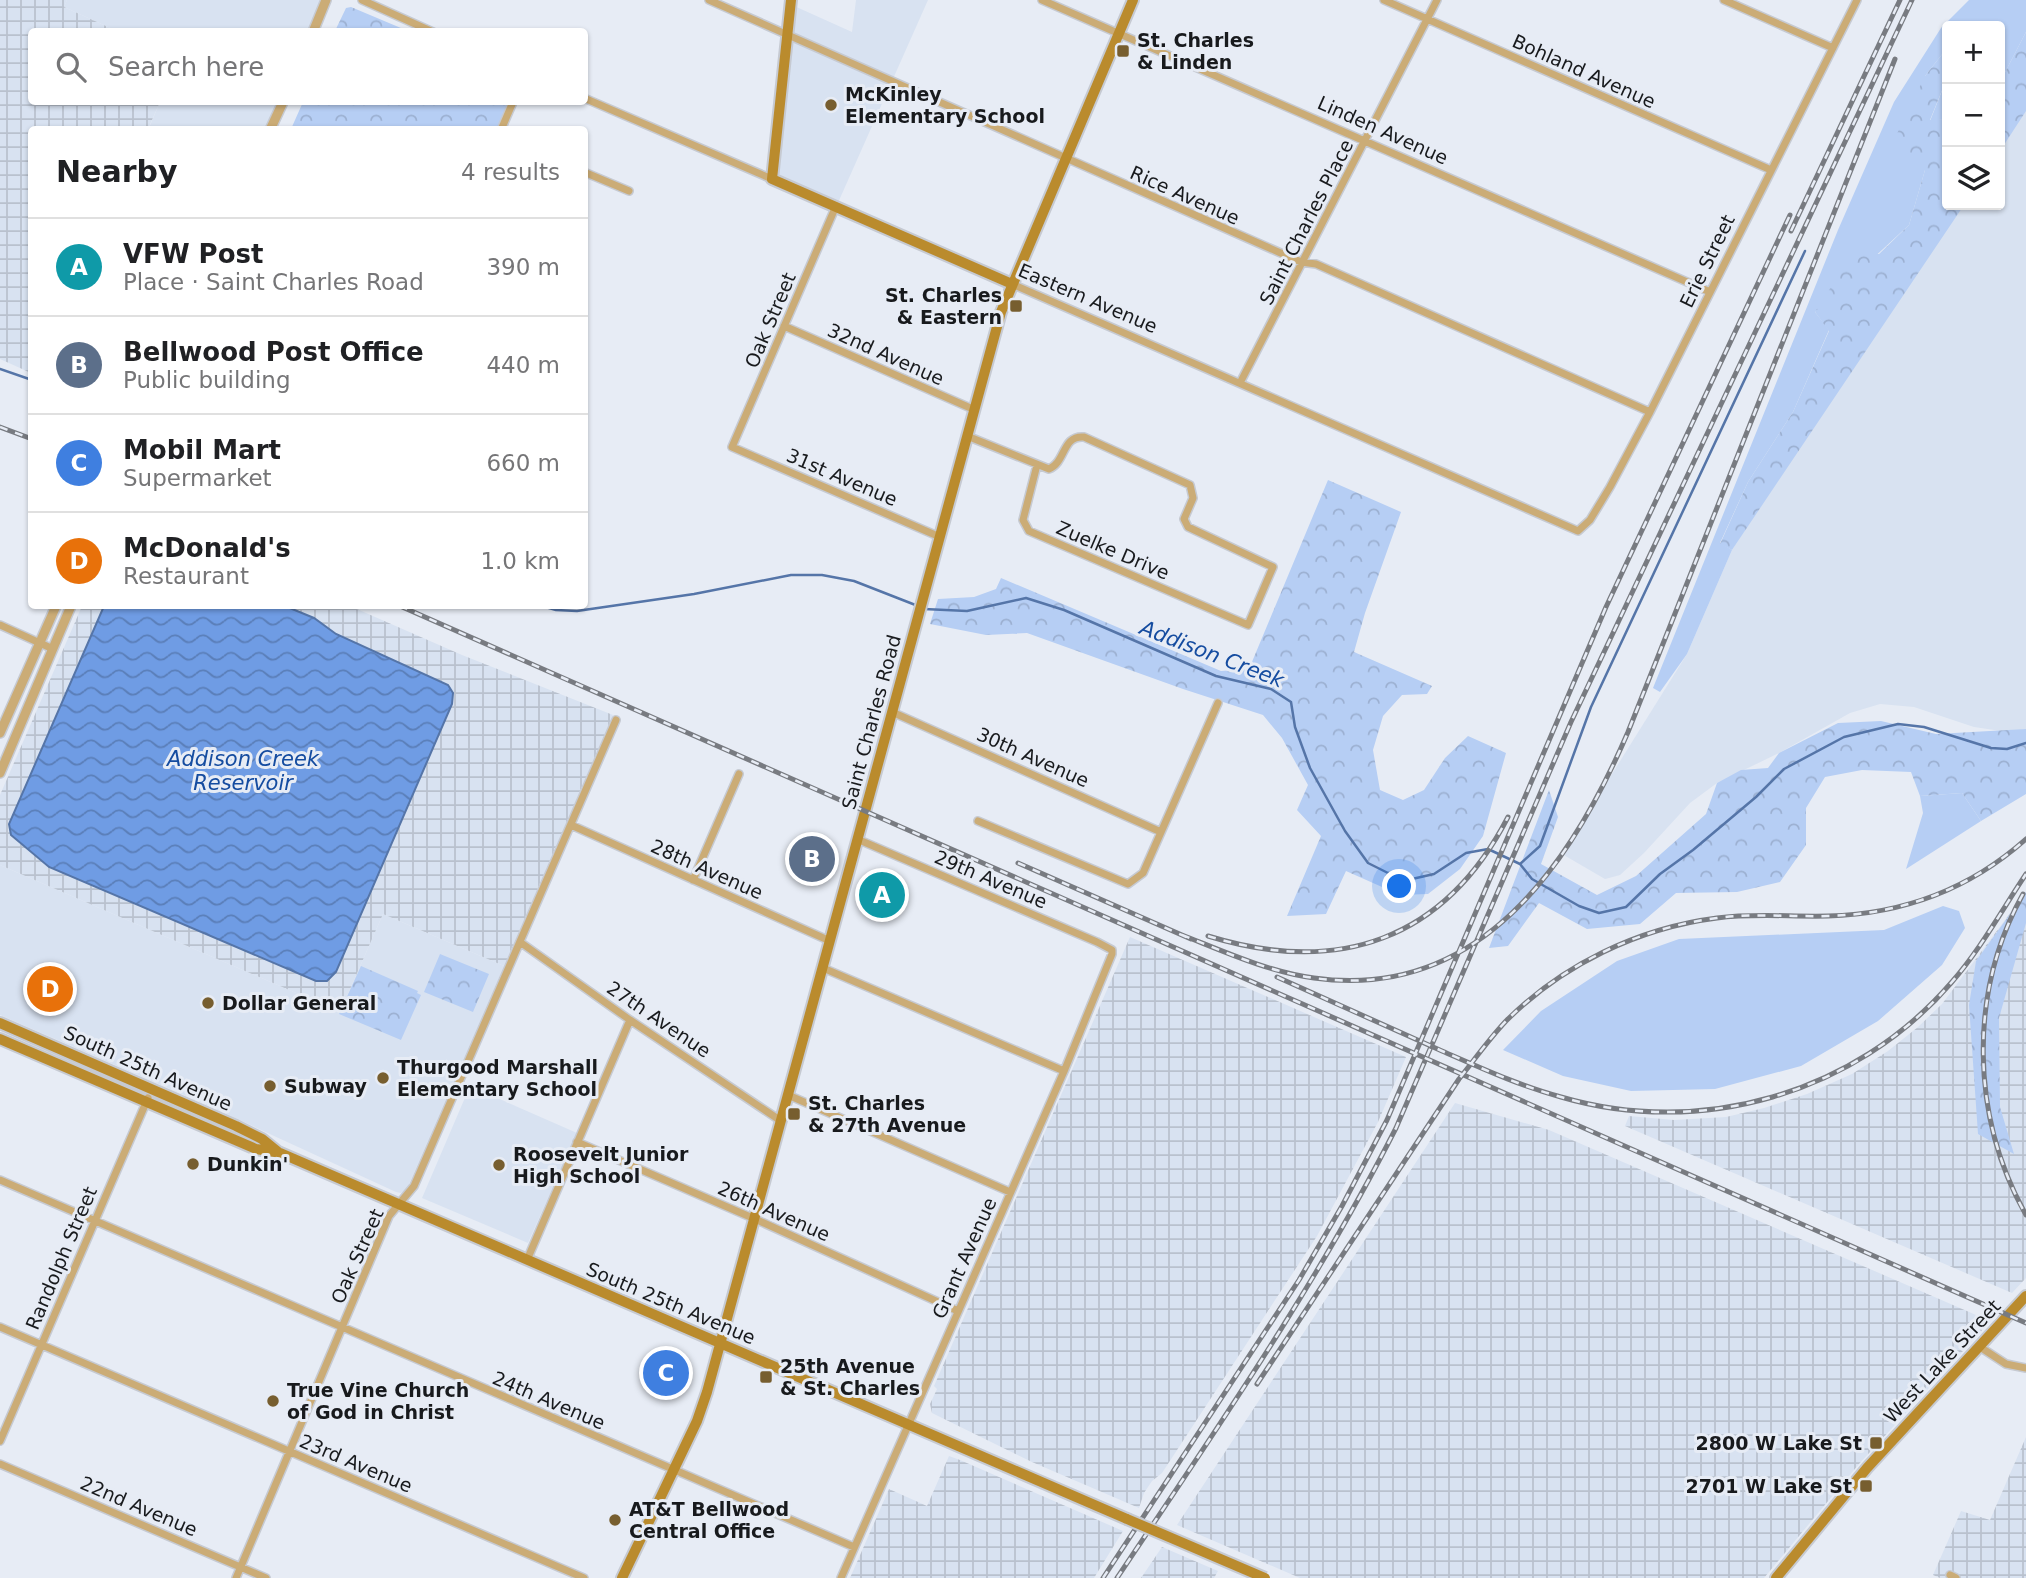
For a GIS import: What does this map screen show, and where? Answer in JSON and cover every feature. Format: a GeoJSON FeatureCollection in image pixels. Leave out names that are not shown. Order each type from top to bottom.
{"type":"FeatureCollection","features":[{"type":"Feature","properties":{"kind":"main road"},"geometry":{"type":"LineString","coordinates":[[772,178],[791,0]]}},
{"type":"Feature","properties":{"kind":"main road","name":"Saint Charles Road"},"geometry":{"type":"LineString","coordinates":[[622,1578],[703,1403],[1001,312],[1133,0]]}},
{"type":"Feature","properties":{"kind":"main road","name":"Eastern Avenue"},"geometry":{"type":"LineString","coordinates":[[772,178],[1012,284]]}},
{"type":"Feature","properties":{"kind":"main road","name":"South 25th Avenue"},"geometry":{"type":"LineString","coordinates":[[0,1023],[152,1088],[262,1139],[278,1152]]}},
{"type":"Feature","properties":{"kind":"main road","name":"South 25th Avenue"},"geometry":{"type":"LineString","coordinates":[[0,1039],[256,1149],[278,1152],[1265,1578]]}},
{"type":"Feature","properties":{"kind":"main road"},"geometry":{"type":"LineString","coordinates":[[71,1070],[77,1056]]}},
{"type":"Feature","properties":{"kind":"main road","name":"West Lake Street"},"geometry":{"type":"LineString","coordinates":[[1776,1578],[1867,1468],[2026,1296]]}},
{"type":"Feature","properties":{"kind":"street"},"geometry":{"type":"LineString","coordinates":[[315,28],[326,0]]}},
{"type":"Feature","properties":{"kind":"street"},"geometry":{"type":"LineString","coordinates":[[362,0],[424,28]]}},
{"type":"Feature","properties":{"kind":"street","name":"Rice Avenue"},"geometry":{"type":"LineString","coordinates":[[709,0],[1064,159],[1301,262],[1310,261],[1650,412]]}},
{"type":"Feature","properties":{"kind":"street","name":"Linden Avenue"},"geometry":{"type":"LineString","coordinates":[[1042,0],[1710,292]]}},
{"type":"Feature","properties":{"kind":"street","name":"Bohland Avenue"},"geometry":{"type":"LineString","coordinates":[[1384,0],[1771,170]]}},
{"type":"Feature","properties":{"kind":"street","name":"Saint Charles Place"},"geometry":{"type":"LineString","coordinates":[[1240,383],[1437,0]]}},
{"type":"Feature","properties":{"kind":"street"},"geometry":{"type":"LineString","coordinates":[[1724,0],[1833,48]]}},
{"type":"Feature","properties":{"kind":"street","name":"Erie Street"},"geometry":{"type":"LineString","coordinates":[[1578,531],[1590,520],[1610,487],[1650,412],[1857,0]]}},
{"type":"Feature","properties":{"kind":"street","name":"Eastern Avenue"},"geometry":{"type":"LineString","coordinates":[[588,100],[772,178]]}},
{"type":"Feature","properties":{"kind":"street"},"geometry":{"type":"LineString","coordinates":[[273,126],[281,105]]}},
{"type":"Feature","properties":{"kind":"street"},"geometry":{"type":"LineString","coordinates":[[503,126],[512,105]]}},
{"type":"Feature","properties":{"kind":"street"},"geometry":{"type":"LineString","coordinates":[[588,174],[629,191]]}},
{"type":"Feature","properties":{"kind":"street","name":"Oak Street"},"geometry":{"type":"LineString","coordinates":[[732,447],[836,206]]}},
{"type":"Feature","properties":{"kind":"street","name":"Eastern Avenue"},"geometry":{"type":"LineString","coordinates":[[1012,284],[1578,531]]}},
{"type":"Feature","properties":{"kind":"street","name":"32nd Avenue"},"geometry":{"type":"LineString","coordinates":[[784,326],[975,410]]}},
{"type":"Feature","properties":{"kind":"street"},"geometry":{"type":"LineString","coordinates":[[967,436],[1037,465]]}},
{"type":"Feature","properties":{"kind":"street","name":"Zuelke Drive"},"geometry":{"type":"LineString","coordinates":[[1084,437],[1190,485],[1192,498],[1184,519],[1188,527],[1273,567],[1248,625],[1029,531],[1023,520],[1037,465],[1049,469],[1055,466],[1071,440],[1084,437]]}},
{"type":"Feature","properties":{"kind":"street","name":"31st Avenue"},"geometry":{"type":"LineString","coordinates":[[732,447],[940,537]]}},
{"type":"Feature","properties":{"kind":"street"},"geometry":{"type":"LineString","coordinates":[[0,733],[55,609]]}},
{"type":"Feature","properties":{"kind":"street"},"geometry":{"type":"LineString","coordinates":[[0,773],[70,609]]}},
{"type":"Feature","properties":{"kind":"street"},"geometry":{"type":"LineString","coordinates":[[0,625],[53,649]]}},
{"type":"Feature","properties":{"kind":"street"},"geometry":{"type":"LineString","coordinates":[[978,821],[1128,884],[1143,873],[1218,703]]}},
{"type":"Feature","properties":{"kind":"street","name":"30th Avenue"},"geometry":{"type":"LineString","coordinates":[[892,712],[1161,832]]}},
{"type":"Feature","properties":{"kind":"street","name":"Oak Street"},"geometry":{"type":"LineString","coordinates":[[236,1578],[389,1216],[414,1186],[616,720]]}},
{"type":"Feature","properties":{"kind":"street"},"geometry":{"type":"LineString","coordinates":[[693,880],[739,774]]}},
{"type":"Feature","properties":{"kind":"street","name":"28th Avenue"},"geometry":{"type":"LineString","coordinates":[[571,825],[830,941]]}},
{"type":"Feature","properties":{"kind":"street","name":"29th Avenue"},"geometry":{"type":"LineString","coordinates":[[857,839],[1112,950]]}},
{"type":"Feature","properties":{"kind":"street","name":"27th Avenue"},"geometry":{"type":"LineString","coordinates":[[520,942],[630,1020],[781,1121]]}},
{"type":"Feature","properties":{"kind":"street","name":"Grant Avenue"},"geometry":{"type":"LineString","coordinates":[[841,1578],[1111,960],[1112,950]]}},
{"type":"Feature","properties":{"kind":"street"},"geometry":{"type":"LineString","coordinates":[[822,968],[1063,1071]]}},
{"type":"Feature","properties":{"kind":"street"},"geometry":{"type":"LineString","coordinates":[[527,1260],[630,1020]]}},
{"type":"Feature","properties":{"kind":"street","name":"Randolph Street"},"geometry":{"type":"LineString","coordinates":[[0,1441],[152,1088]]}},
{"type":"Feature","properties":{"kind":"street"},"geometry":{"type":"LineString","coordinates":[[788,1095],[1010,1192]]}},
{"type":"Feature","properties":{"kind":"street","name":"26th Avenue"},"geometry":{"type":"LineString","coordinates":[[577,1142],[958,1311]]}},
{"type":"Feature","properties":{"kind":"street","name":"24th Avenue"},"geometry":{"type":"LineString","coordinates":[[0,1180],[854,1547]]}},
{"type":"Feature","properties":{"kind":"street","name":"23rd Avenue"},"geometry":{"type":"LineString","coordinates":[[0,1326],[584,1578]]}},
{"type":"Feature","properties":{"kind":"street"},"geometry":{"type":"LineString","coordinates":[[1980,1347],[2006,1364],[2026,1368]]}},
{"type":"Feature","properties":{"kind":"street","name":"22nd Avenue"},"geometry":{"type":"LineString","coordinates":[[0,1464],[266,1578]]}},
{"type":"Feature","properties":{"kind":"shaded area"},"geometry":{"type":"Polygon","coordinates":[[[0,0],[67,0],[64,7],[110,28],[28,28],[28,105],[159,105],[149,126],[28,126],[28,372],[0,359],[0,0]]]}},
{"type":"Feature","properties":{"kind":"shaded area"},"geometry":{"type":"Polygon","coordinates":[[[67,0],[326,0],[314,28],[110,28],[64,7],[67,0]]]}},
{"type":"Feature","properties":{"kind":"shaded area","name":"McKinley Elementary School"},"geometry":{"type":"Polygon","coordinates":[[[856,0],[928,0],[837,205],[773,178],[792,5],[852,32],[856,0]]]}},
{"type":"Feature","properties":{"kind":"shaded area"},"geometry":{"type":"Polygon","coordinates":[[[2026,101],[2026,729],[2008,732],[1974,727],[1914,707],[1880,704],[1850,713],[1779,753],[1717,783],[1690,803],[1620,875],[1605,879],[1562,854],[1687,654],[1732,550],[1955,210],[2005,210],[2005,133],[2026,101]]]}},
{"type":"Feature","properties":{"kind":"shaded area"},"geometry":{"type":"Polygon","coordinates":[[[159,105],[281,105],[271,126],[150,126],[159,105]]]}},
{"type":"Feature","properties":{"kind":"shaded area","name":"Addison Creek Reservoir"},"geometry":{"type":"Polygon","coordinates":[[[81,609],[357,609],[462,655],[613,715],[504,966],[383,914],[340,1012],[0,865],[0,795],[81,609]]]}},
{"type":"Feature","properties":{"kind":"shaded area"},"geometry":{"type":"Polygon","coordinates":[[[0,865],[340,1012],[383,914],[504,966],[407,1189],[401,1193],[396,1192],[209,1106],[0,1015],[0,865]]]}},
{"type":"Feature","properties":{"kind":"shaded area"},"geometry":{"type":"Polygon","coordinates":[[[2026,892],[2026,1278],[2012,1293],[1625,1126],[1629,1116],[1674,1120],[1726,1117],[1807,1094],[1852,1074],[1888,1051],[1942,1004],[2026,892]]]}},
{"type":"Feature","properties":{"kind":"shaded area"},"geometry":{"type":"Polygon","coordinates":[[[1130,937],[1406,1057],[1378,1122],[1317,1236],[1162,1473],[1144,1493],[1139,1508],[1032,1462],[932,1413],[930,1404],[937,1389],[934,1386],[1130,937]]]}},
{"type":"Feature","properties":{"kind":"shaded area","name":"Roosevelt Junior High School"},"geometry":{"type":"Polygon","coordinates":[[[470,1086],[577,1133],[528,1243],[422,1198],[470,1086]]]}},
{"type":"Feature","properties":{"kind":"shaded area"},"geometry":{"type":"Polygon","coordinates":[[[1455,1103],[1549,1130],[1983,1318],[1987,1310],[1997,1314],[1859,1464],[1764,1578],[1300,1578],[1177,1525],[1455,1103]]]}},
{"type":"Feature","properties":{"kind":"shaded area"},"geometry":{"type":"Polygon","coordinates":[[[2026,1437],[2026,1578],[1940,1578],[1933,1575],[1961,1511],[1990,1520],[2026,1437]]]}},
{"type":"Feature","properties":{"kind":"shaded area"},"geometry":{"type":"Polygon","coordinates":[[[949,1456],[1123,1531],[1094,1578],[850,1578],[889,1489],[927,1506],[949,1456]]]}},
{"type":"Feature","properties":{"kind":"shaded area"},"geometry":{"type":"Polygon","coordinates":[[[1162,1547],[1218,1571],[1214,1578],[1141,1578],[1162,1547]]]}},
{"type":"Feature","properties":{"kind":"green space"},"geometry":{"type":"Polygon","coordinates":[[[1969,0],[2026,0],[2026,32],[2005,72],[2005,21],[1948,21],[1969,0]]]}},
{"type":"Feature","properties":{"kind":"green space"},"geometry":{"type":"Polygon","coordinates":[[[351,7],[401,28],[336,28],[346,8],[351,7]]]}},
{"type":"Feature","properties":{"kind":"green space"},"geometry":{"type":"Polygon","coordinates":[[[1941,28],[1942,54],[1925,76],[1925,170],[1909,225],[1815,312],[1829,330],[1793,412],[1748,482],[1720,543],[1732,550],[1687,654],[1660,692],[1653,688],[1838,230],[1894,102],[1941,28]]]}},
{"type":"Feature","properties":{"kind":"green space"},"geometry":{"type":"Polygon","coordinates":[[[2026,32],[2026,111],[2005,143],[2005,84],[2005,72],[2026,32]]]}},
{"type":"Feature","properties":{"kind":"green space"},"geometry":{"type":"Polygon","coordinates":[[[1942,54],[1942,90],[1930,120],[1942,119],[1942,210],[1961,210],[1732,550],[1720,544],[1748,482],[1793,412],[1829,331],[1815,312],[1852,254],[1879,254],[1909,225],[1925,170],[1891,146],[1925,76],[1942,54]]]}},
{"type":"Feature","properties":{"kind":"green space"},"geometry":{"type":"Polygon","coordinates":[[[1942,91],[1942,120],[1930,121],[1942,91]]]}},
{"type":"Feature","properties":{"kind":"green space"},"geometry":{"type":"Polygon","coordinates":[[[302,105],[508,105],[498,126],[292,126],[302,105]]]}},
{"type":"Feature","properties":{"kind":"green space"},"geometry":{"type":"Polygon","coordinates":[[[1328,480],[1401,512],[1354,652],[1432,686],[1427,694],[1402,695],[1383,716],[1373,750],[1380,790],[1403,800],[1424,790],[1445,758],[1468,736],[1506,753],[1483,836],[1460,869],[1428,894],[1400,895],[1346,871],[1326,914],[1287,916],[1321,836],[1297,810],[1308,785],[1282,738],[1263,715],[1027,633],[986,635],[930,624],[938,599],[974,597],[996,589],[1001,578],[1221,671],[1249,669],[1328,480]]]}},
{"type":"Feature","properties":{"kind":"green space"},"geometry":{"type":"Polygon","coordinates":[[[1881,721],[1936,734],[2026,729],[2026,794],[1981,821],[1962,793],[1920,796],[1911,772],[1862,770],[1825,777],[1806,808],[1806,845],[1780,882],[1737,892],[1676,893],[1640,924],[1587,929],[1539,903],[1508,946],[1489,948],[1549,790],[1558,817],[1541,864],[1597,895],[1636,876],[1706,814],[1717,783],[1741,770],[1768,768],[1779,753],[1838,723],[1881,721]]]}},
{"type":"Feature","properties":{"kind":"green space"},"geometry":{"type":"Polygon","coordinates":[[[1962,793],[1981,821],[1906,869],[1923,813],[1920,796],[1962,793]]]}},
{"type":"Feature","properties":{"kind":"green space"},"geometry":{"type":"Polygon","coordinates":[[[2026,892],[2026,923],[1999,1018],[2000,1107],[2014,1154],[1978,1134],[1969,1005],[1976,961],[2026,892]]]}},
{"type":"Feature","properties":{"kind":"green space"},"geometry":{"type":"Polygon","coordinates":[[[1943,906],[1959,911],[1965,928],[1942,965],[1878,1021],[1801,1066],[1715,1089],[1631,1091],[1563,1076],[1503,1050],[1541,1011],[1617,961],[1679,939],[1884,930],[1943,906]]]}},
{"type":"Feature","properties":{"kind":"green space"},"geometry":{"type":"Polygon","coordinates":[[[440,954],[489,974],[473,1012],[424,992],[440,954]]]}},
{"type":"Feature","properties":{"kind":"green space"},"geometry":{"type":"Polygon","coordinates":[[[361,966],[418,991],[421,995],[401,1040],[339,1014],[361,966]]]}},
{"type":"Feature","properties":{"kind":"water","name":"Addison Creek Reservoir"},"geometry":{"type":"Polygon","coordinates":[[[103,609],[292,609],[314,618],[336,634],[448,685],[453,693],[452,704],[336,972],[327,981],[316,981],[49,867],[11,835],[9,824],[103,609]]]}},
{"type":"Feature","properties":{"kind":"waterway"},"geometry":{"type":"LineString","coordinates":[[1520,864],[1540,846],[1591,707],[1805,251]]}},
{"type":"Feature","properties":{"kind":"waterway","name":"Addison Creek"},"geometry":{"type":"LineString","coordinates":[[0,369],[28,379]]}},
{"type":"Feature","properties":{"kind":"waterway","name":"Addison Creek"},"geometry":{"type":"LineString","coordinates":[[552,609],[577,611],[694,594],[791,575],[822,575],[854,581],[918,606]]}},
{"type":"Feature","properties":{"kind":"waterway","name":"Addison Creek"},"geometry":{"type":"LineString","coordinates":[[924,609],[967,611],[1026,598],[1064,610],[1216,676],[1271,689],[1291,702],[1295,727],[1310,768],[1345,831],[1368,863],[1388,873],[1412,879],[1434,874],[1466,853],[1488,849],[1520,864],[1532,879],[1579,906],[1599,913],[1626,907],[1660,874],[1756,797],[1784,769],[1844,737],[1898,724],[1924,727],[1991,748],[2007,749],[2026,743]]}},
{"type":"Feature","properties":{"kind":"railway"},"geometry":{"type":"LineString","coordinates":[[1791,231],[1900,0]]}},
{"type":"Feature","properties":{"kind":"railway"},"geometry":{"type":"LineString","coordinates":[[1117,1578],[1298,1301],[1365,1187],[1396,1128],[1571,722],[1912,0]]}},
{"type":"Feature","properties":{"kind":"railway"},"geometry":{"type":"LineString","coordinates":[[1182,935],[1247,961],[1297,975],[1314,978],[1373,979],[1425,968],[1471,945],[1512,914],[1547,874],[1578,830],[1605,782],[1628,732],[1895,59]]}},
{"type":"Feature","properties":{"kind":"railway"},"geometry":{"type":"LineString","coordinates":[[1103,1578],[1299,1280],[1387,1120],[1606,607],[1790,215]]}},
{"type":"Feature","properties":{"kind":"railway"},"geometry":{"type":"LineString","coordinates":[[0,427],[28,438]]}},
{"type":"Feature","properties":{"kind":"railway"},"geometry":{"type":"LineString","coordinates":[[407,609],[2026,1323]]}},
{"type":"Feature","properties":{"kind":"railway"},"geometry":{"type":"LineString","coordinates":[[1208,936],[1256,947],[1301,952],[1343,949],[1383,938],[1419,920],[1452,894],[1482,859],[1508,817]]}},
{"type":"Feature","properties":{"kind":"railway"},"geometry":{"type":"LineString","coordinates":[[1257,1384],[1459,1079],[1506,1021],[1551,983],[1577,966],[1630,940],[1688,923],[1745,916],[1856,914],[1909,904],[1959,885],[2004,857],[2026,839]]}},
{"type":"Feature","properties":{"kind":"railway"},"geometry":{"type":"LineString","coordinates":[[1018,863],[1191,939]]}},
{"type":"Feature","properties":{"kind":"railway"},"geometry":{"type":"LineString","coordinates":[[1277,977],[1471,1064],[1546,1093],[1614,1108],[1668,1112],[1721,1108],[1772,1097],[1822,1079],[1869,1053],[1912,1021],[1962,970],[2026,874]]}},
{"type":"Feature","properties":{"kind":"railway"},"geometry":{"type":"LineString","coordinates":[[2023,894],[2005,932],[1993,972],[1985,1013],[1983,1055],[1986,1096],[1995,1137],[2008,1177],[2026,1215]]}},
{"type":"Feature","properties":{"kind":"place","name":"St. Charles & Linden"},"geometry":{"type":"Point","coordinates":[1123,51]}},
{"type":"Feature","properties":{"kind":"place","name":"McKinley Elementary School"},"geometry":{"type":"Point","coordinates":[831,105]}},
{"type":"Feature","properties":{"kind":"place","name":"St. Charles & Eastern"},"geometry":{"type":"Point","coordinates":[1016,306]}},
{"type":"Feature","properties":{"kind":"place","name":"Bellwood Post Office"},"geometry":{"type":"Point","coordinates":[812,859]}},
{"type":"Feature","properties":{"kind":"place","name":"VFW Post"},"geometry":{"type":"Point","coordinates":[882,895]}},
{"type":"Feature","properties":{"kind":"place","name":"McDonald's"},"geometry":{"type":"Point","coordinates":[50,989]}},
{"type":"Feature","properties":{"kind":"place","name":"Dollar General"},"geometry":{"type":"Point","coordinates":[208,1003]}},
{"type":"Feature","properties":{"kind":"place","name":"Thurgood Marshall Elementary School"},"geometry":{"type":"Point","coordinates":[383,1078]}},
{"type":"Feature","properties":{"kind":"place","name":"Subway"},"geometry":{"type":"Point","coordinates":[270,1086]}},
{"type":"Feature","properties":{"kind":"place","name":"St. Charles & 27th Avenue"},"geometry":{"type":"Point","coordinates":[794,1114]}},
{"type":"Feature","properties":{"kind":"place","name":"Dunkin'"},"geometry":{"type":"Point","coordinates":[193,1164]}},
{"type":"Feature","properties":{"kind":"place","name":"Roosevelt Junior High School"},"geometry":{"type":"Point","coordinates":[499,1165]}},
{"type":"Feature","properties":{"kind":"place","name":"Mobil Mart"},"geometry":{"type":"Point","coordinates":[666,1373]}},
{"type":"Feature","properties":{"kind":"place","name":"25th Avenue & St. Charles"},"geometry":{"type":"Point","coordinates":[766,1377]}},
{"type":"Feature","properties":{"kind":"place","name":"True Vine Church of God in Christ"},"geometry":{"type":"Point","coordinates":[273,1401]}},
{"type":"Feature","properties":{"kind":"place","name":"2800 W Lake St"},"geometry":{"type":"Point","coordinates":[1876,1443]}},
{"type":"Feature","properties":{"kind":"place","name":"2701 W Lake St"},"geometry":{"type":"Point","coordinates":[1866,1486]}},
{"type":"Feature","properties":{"kind":"place","name":"AT&T Bellwood Central Office"},"geometry":{"type":"Point","coordinates":[615,1520]}}]}
